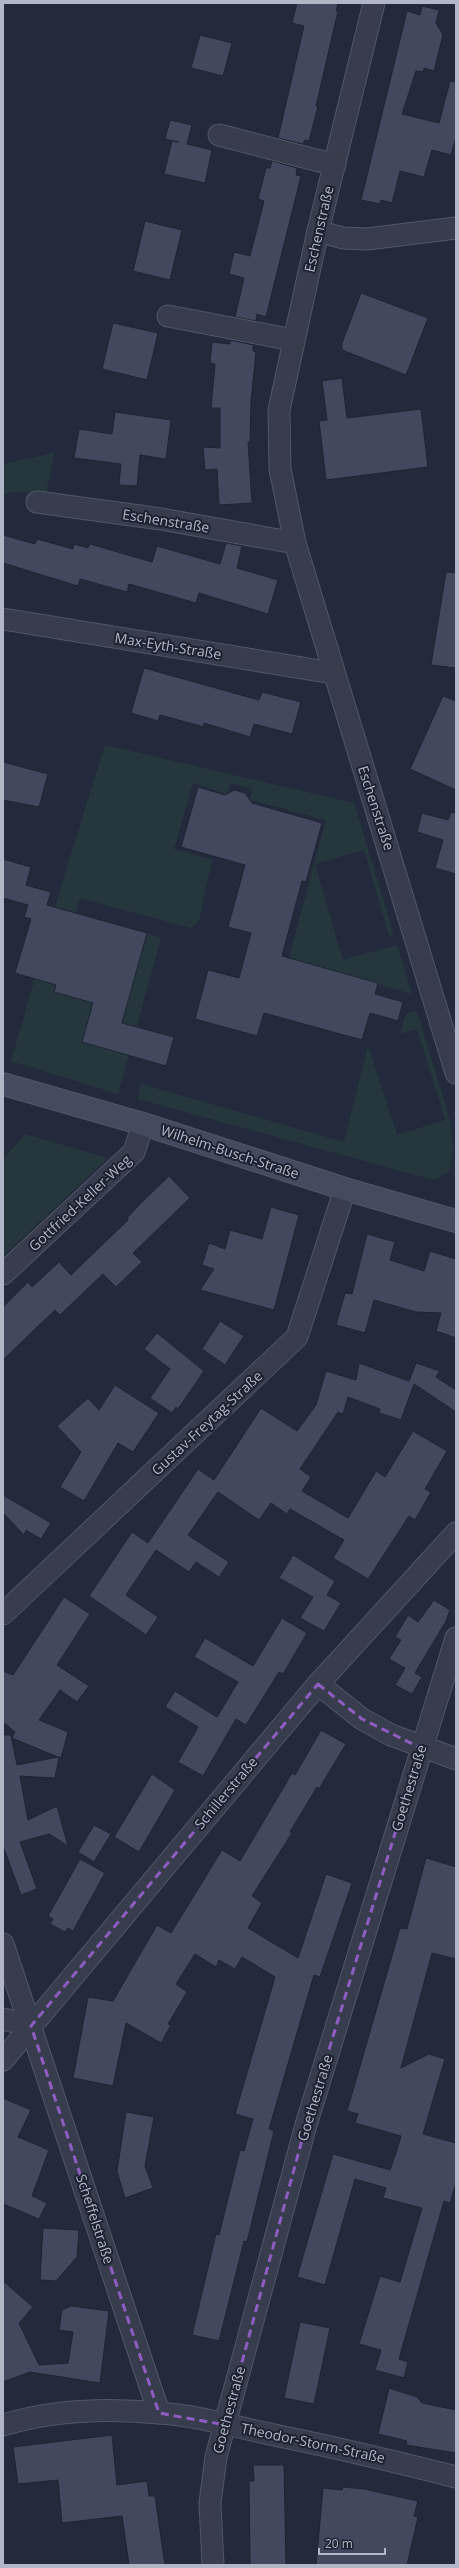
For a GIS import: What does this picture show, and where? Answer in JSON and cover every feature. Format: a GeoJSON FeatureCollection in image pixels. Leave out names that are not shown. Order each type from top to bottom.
{"type":"FeatureCollection","features":[{"type":"Feature","properties":{"kind":"main road","name":"Wilhelm-Busch-Straße"},"geometry":{"type":"LineString","coordinates":[[3,1084],[144,1124],[345,1189],[456,1219]]}},
{"type":"Feature","properties":{"kind":"street","name":"Eschenstraße"},"geometry":{"type":"LineString","coordinates":[[374,3],[293,340],[279,410],[280,469],[295,543],[333,673],[394,866],[456,1073]]}},
{"type":"Feature","properties":{"kind":"street"},"geometry":{"type":"LineString","coordinates":[[219,135],[335,165]]}},
{"type":"Feature","properties":{"kind":"street"},"geometry":{"type":"LineString","coordinates":[[318,231],[343,238],[367,239],[456,228]]}},
{"type":"Feature","properties":{"kind":"street"},"geometry":{"type":"LineString","coordinates":[[168,316],[293,340]]}},
{"type":"Feature","properties":{"kind":"street","name":"Eschenstraße"},"geometry":{"type":"LineString","coordinates":[[37,502],[161,519],[295,543]]}},
{"type":"Feature","properties":{"kind":"street","name":"Max-Eyth-Straße"},"geometry":{"type":"LineString","coordinates":[[3,619],[333,673]]}},
{"type":"Feature","properties":{"kind":"street","name":"Gottfried-Keller-Weg"},"geometry":{"type":"LineString","coordinates":[[3,1274],[134,1152],[144,1124]]}},
{"type":"Feature","properties":{"kind":"street","name":"Gustav-Freytag-Straße"},"geometry":{"type":"LineString","coordinates":[[3,1614],[297,1337],[345,1189]]}},
{"type":"Feature","properties":{"kind":"street","name":"Schillerstraße"},"geometry":{"type":"LineString","coordinates":[[3,2060],[318,1684],[456,1533]]}},
{"type":"Feature","properties":{"kind":"street","name":"Goethestraße"},"geometry":{"type":"LineString","coordinates":[[213,2565],[210,2503],[216,2457],[306,2125],[456,1638]]}},
{"type":"Feature","properties":{"kind":"street"},"geometry":{"type":"LineString","coordinates":[[318,1684],[362,1719],[421,1748],[456,1759]]}},
{"type":"Feature","properties":{"kind":"street","name":"Scheffelstraße"},"geometry":{"type":"LineString","coordinates":[[3,1944],[32,2026],[159,2413]]}},
{"type":"Feature","properties":{"kind":"street"},"geometry":{"type":"LineString","coordinates":[[3,2019],[32,2026]]}},
{"type":"Feature","properties":{"kind":"street","name":"Theodor-Storm-Straße"},"geometry":{"type":"LineString","coordinates":[[3,2425],[58,2414],[110,2411],[159,2413],[380,2457],[456,2477]]}},
{"type":"Feature","properties":{"kind":"highlighted area"},"geometry":{"type":"Polygon","coordinates":[[[318,1684],[362,1719],[421,1748],[306,2125],[225,2425],[159,2413],[31,2026],[318,1684]]]}},
{"type":"Feature","properties":{"kind":"shaded area"},"geometry":{"type":"Polygon","coordinates":[[[54,453],[46,493],[15,492],[3,494],[3,464],[54,453]]]}},
{"type":"Feature","properties":{"kind":"shaded area"},"geometry":{"type":"Polygon","coordinates":[[[105,745],[354,803],[394,935],[389,936],[364,850],[315,864],[343,960],[397,945],[412,994],[289,958],[326,820],[250,800],[252,789],[230,783],[227,794],[193,783],[174,849],[212,860],[199,921],[191,928],[80,898],[54,991],[125,1011],[147,933],[161,938],[118,1094],[11,1061],[66,870],[105,745]]]}},
{"type":"Feature","properties":{"kind":"shaded area"},"geometry":{"type":"Polygon","coordinates":[[[417,1011],[449,1117],[453,1149],[449,1172],[434,1180],[138,1099],[141,1084],[344,1142],[368,1046],[397,1135],[445,1120],[417,1029],[400,1034],[406,1014],[417,1011]]]}},
{"type":"Feature","properties":{"kind":"shaded area"},"geometry":{"type":"Polygon","coordinates":[[[25,1134],[108,1158],[3,1256],[3,1160],[25,1134]]]}},
{"type":"Feature","properties":{"kind":"building"},"geometry":{"type":"Polygon","coordinates":[[[297,3],[338,3],[336,11],[338,11],[316,106],[318,106],[309,141],[305,140],[303,144],[278,138],[304,26],[292,23],[297,3]]]}},
{"type":"Feature","properties":{"kind":"building"},"geometry":{"type":"Polygon","coordinates":[[[422,6],[439,10],[436,23],[443,35],[434,71],[424,68],[423,72],[416,71],[402,114],[439,123],[450,81],[456,82],[456,137],[451,155],[432,150],[424,177],[400,171],[392,203],[381,200],[380,204],[361,200],[407,11],[420,15],[422,6]]]}},
{"type":"Feature","properties":{"kind":"building"},"geometry":{"type":"Polygon","coordinates":[[[200,35],[232,43],[223,76],[191,68],[200,35]]]}},
{"type":"Feature","properties":{"kind":"building"},"geometry":{"type":"Polygon","coordinates":[[[170,120],[192,125],[187,144],[212,150],[205,183],[164,174],[172,141],[179,142],[165,139],[170,120]]]}},
{"type":"Feature","properties":{"kind":"building"},"geometry":{"type":"Polygon","coordinates":[[[272,161],[297,168],[296,175],[301,176],[266,317],[257,314],[256,321],[235,317],[244,278],[229,274],[234,252],[250,256],[264,201],[258,199],[266,168],[270,168],[272,161]]]}},
{"type":"Feature","properties":{"kind":"building"},"geometry":{"type":"Polygon","coordinates":[[[145,221],[182,230],[170,280],[133,271],[145,221]]]}},
{"type":"Feature","properties":{"kind":"building"},"geometry":{"type":"Polygon","coordinates":[[[361,293],[428,318],[406,375],[342,350],[342,343],[361,293]]]}},
{"type":"Feature","properties":{"kind":"building"},"geometry":{"type":"Polygon","coordinates":[[[113,323],[158,333],[147,380],[102,369],[113,323]]]}},
{"type":"Feature","properties":{"kind":"building"},"geometry":{"type":"Polygon","coordinates":[[[230,340],[253,345],[253,351],[256,352],[251,401],[250,442],[248,442],[252,503],[219,505],[217,469],[205,470],[203,447],[220,448],[220,408],[211,408],[215,364],[210,363],[212,342],[230,344],[230,340]]]}},
{"type":"Feature","properties":{"kind":"building"},"geometry":{"type":"Polygon","coordinates":[[[342,378],[347,418],[421,409],[428,467],[326,480],[319,421],[327,420],[322,381],[342,378]]]}},
{"type":"Feature","properties":{"kind":"building"},"geometry":{"type":"Polygon","coordinates":[[[115,412],[171,420],[166,459],[140,455],[137,486],[119,485],[121,464],[74,458],[79,429],[112,434],[115,412]]]}},
{"type":"Feature","properties":{"kind":"building"},"geometry":{"type":"Polygon","coordinates":[[[3,535],[35,544],[37,539],[73,549],[74,544],[88,548],[90,544],[152,562],[157,546],[220,564],[226,543],[242,546],[237,568],[278,580],[268,614],[199,593],[196,603],[129,584],[127,592],[80,579],[78,586],[3,563],[3,535]]]}},
{"type":"Feature","properties":{"kind":"building"},"geometry":{"type":"Polygon","coordinates":[[[446,572],[456,573],[456,668],[431,665],[446,572]]]}},
{"type":"Feature","properties":{"kind":"building"},"geometry":{"type":"Polygon","coordinates":[[[144,668],[259,700],[262,692],[301,702],[292,734],[254,724],[250,737],[204,723],[204,727],[160,715],[158,721],[131,713],[144,668]]]}},
{"type":"Feature","properties":{"kind":"building"},"geometry":{"type":"Polygon","coordinates":[[[443,696],[456,701],[456,790],[410,769],[443,696]]]}},
{"type":"Feature","properties":{"kind":"building"},"geometry":{"type":"Polygon","coordinates":[[[3,762],[48,774],[39,807],[3,800],[3,762]]]}},
{"type":"Feature","properties":{"kind":"building"},"geometry":{"type":"Polygon","coordinates":[[[198,787],[225,795],[234,790],[245,793],[252,803],[322,823],[306,882],[302,881],[282,956],[378,983],[375,994],[403,1002],[398,1021],[370,1013],[362,1040],[264,1013],[257,1036],[195,1019],[208,970],[239,978],[251,933],[228,927],[245,865],[181,847],[198,787]]]}},
{"type":"Feature","properties":{"kind":"building"},"geometry":{"type":"Polygon","coordinates":[[[451,812],[456,813],[456,874],[435,868],[443,840],[417,832],[422,813],[448,820],[451,812]]]}},
{"type":"Feature","properties":{"kind":"building"},"geometry":{"type":"Polygon","coordinates":[[[3,859],[31,867],[26,885],[51,892],[47,905],[147,933],[122,1023],[174,1037],[166,1066],[82,1042],[93,1003],[54,992],[56,985],[15,973],[31,919],[24,917],[28,905],[3,898],[3,859]]]}},
{"type":"Feature","properties":{"kind":"building"},"geometry":{"type":"Polygon","coordinates":[[[169,1176],[190,1198],[133,1253],[142,1262],[116,1287],[103,1274],[60,1315],[55,1310],[3,1360],[3,1307],[28,1282],[32,1287],[59,1262],[71,1275],[128,1220],[127,1218],[140,1204],[169,1176]]]}},
{"type":"Feature","properties":{"kind":"building"},"geometry":{"type":"Polygon","coordinates":[[[271,1207],[299,1215],[274,1310],[200,1290],[214,1269],[202,1265],[209,1243],[225,1249],[230,1230],[262,1239],[271,1207]]]}},
{"type":"Feature","properties":{"kind":"building"},"geometry":{"type":"Polygon","coordinates":[[[367,1234],[395,1242],[390,1260],[424,1271],[430,1251],[456,1259],[456,1338],[436,1331],[441,1313],[416,1312],[374,1300],[365,1333],[336,1325],[345,1293],[352,1294],[367,1234]]]}},
{"type":"Feature","properties":{"kind":"building"},"geometry":{"type":"Polygon","coordinates":[[[220,1321],[244,1336],[225,1365],[202,1349],[220,1321]]]}},
{"type":"Feature","properties":{"kind":"building"},"geometry":{"type":"Polygon","coordinates":[[[157,1333],[204,1371],[178,1409],[176,1407],[172,1413],[150,1398],[170,1369],[144,1349],[157,1333]]]}},
{"type":"Feature","properties":{"kind":"building"},"geometry":{"type":"Polygon","coordinates":[[[359,1363],[409,1381],[416,1363],[440,1371],[436,1377],[456,1390],[456,1412],[414,1384],[401,1420],[379,1413],[380,1409],[348,1397],[343,1414],[338,1412],[300,1469],[311,1477],[302,1491],[348,1518],[376,1471],[385,1477],[413,1431],[447,1451],[425,1489],[431,1492],[415,1520],[409,1516],[368,1579],[333,1558],[344,1540],[290,1509],[287,1514],[271,1503],[259,1520],[218,1492],[188,1535],[229,1562],[219,1577],[196,1562],[189,1572],[156,1550],[126,1595],[158,1617],[146,1635],[89,1596],[132,1532],[148,1543],[198,1469],[214,1480],[261,1408],[297,1431],[316,1405],[326,1371],[356,1380],[359,1363]]]}},
{"type":"Feature","properties":{"kind":"building"},"geometry":{"type":"Polygon","coordinates":[[[115,1385],[159,1413],[133,1452],[118,1443],[84,1501],[60,1487],[81,1452],[57,1426],[88,1398],[99,1410],[115,1385]]]}},
{"type":"Feature","properties":{"kind":"building"},"geometry":{"type":"Polygon","coordinates":[[[3,1495],[51,1523],[41,1539],[26,1530],[24,1535],[3,1513],[3,1495]]]}},
{"type":"Feature","properties":{"kind":"building"},"geometry":{"type":"Polygon","coordinates":[[[293,1555],[335,1581],[327,1595],[341,1603],[324,1631],[300,1618],[313,1597],[279,1578],[293,1555]]]}},
{"type":"Feature","properties":{"kind":"building"},"geometry":{"type":"Polygon","coordinates":[[[64,1597],[90,1614],[57,1665],[89,1686],[77,1702],[60,1690],[39,1720],[68,1732],[61,1758],[59,1757],[55,1778],[20,1776],[28,1820],[57,1806],[68,1846],[49,1834],[20,1842],[37,1889],[21,1895],[3,1846],[3,1735],[11,1735],[17,1765],[58,1757],[12,1738],[15,1732],[3,1722],[3,1671],[13,1675],[64,1597]]]}},
{"type":"Feature","properties":{"kind":"building"},"geometry":{"type":"Polygon","coordinates":[[[434,1600],[450,1610],[446,1621],[415,1673],[422,1677],[412,1694],[395,1685],[405,1668],[389,1659],[401,1640],[395,1637],[408,1615],[418,1622],[434,1600]]]}},
{"type":"Feature","properties":{"kind":"building"},"geometry":{"type":"Polygon","coordinates":[[[282,1618],[307,1633],[283,1674],[279,1672],[246,1725],[236,1719],[203,1776],[178,1762],[198,1727],[165,1707],[175,1691],[217,1717],[238,1682],[194,1657],[205,1638],[253,1666],[282,1618]]]}},
{"type":"Feature","properties":{"kind":"building"},"geometry":{"type":"Polygon","coordinates":[[[321,1730],[346,1744],[319,1789],[317,1787],[290,1832],[292,1833],[252,1896],[262,1903],[248,1928],[298,1958],[326,1874],[352,1883],[320,1977],[314,1975],[269,2129],[274,2131],[247,2242],[244,2241],[219,2341],[192,2335],[216,2234],[219,2235],[240,2150],[244,2151],[253,2119],[235,2114],[275,1977],[242,1957],[235,1969],[219,1960],[216,1967],[195,1954],[176,1984],[187,1992],[168,2024],[171,2025],[161,2043],[126,2023],[113,2086],[73,2078],[88,1997],[113,2001],[157,1925],[171,1933],[222,1850],[240,1861],[292,1773],[295,1775],[321,1730]]]}},
{"type":"Feature","properties":{"kind":"building"},"geometry":{"type":"Polygon","coordinates":[[[152,1774],[175,1790],[139,1852],[114,1837],[152,1774]]]}},
{"type":"Feature","properties":{"kind":"building"},"geometry":{"type":"Polygon","coordinates":[[[94,1825],[111,1834],[94,1862],[78,1852],[94,1825]]]}},
{"type":"Feature","properties":{"kind":"building"},"geometry":{"type":"Polygon","coordinates":[[[426,1858],[456,1867],[456,1959],[432,1953],[401,2068],[429,2054],[445,2059],[423,2134],[456,2143],[456,2183],[450,2203],[444,2201],[399,2359],[408,2362],[404,2378],[375,2370],[381,2350],[359,2344],[380,2276],[400,2282],[422,2208],[383,2198],[386,2188],[355,2179],[325,2285],[297,2277],[333,2154],[390,2170],[396,2153],[401,2136],[355,2123],[358,2114],[347,2111],[400,1928],[407,1929],[426,1858]]]}},
{"type":"Feature","properties":{"kind":"building"},"geometry":{"type":"Polygon","coordinates":[[[80,1859],[105,1873],[73,1931],[68,1928],[65,1932],[50,1924],[53,1919],[48,1916],[80,1859]]]}},
{"type":"Feature","properties":{"kind":"building"},"geometry":{"type":"Polygon","coordinates":[[[3,2098],[31,2110],[18,2137],[49,2150],[32,2196],[47,2203],[39,2219],[3,2204],[3,2098]]]}},
{"type":"Feature","properties":{"kind":"building"},"geometry":{"type":"Polygon","coordinates":[[[126,2112],[154,2117],[145,2166],[153,2188],[125,2198],[117,2171],[126,2112]]]}},
{"type":"Feature","properties":{"kind":"building"},"geometry":{"type":"Polygon","coordinates":[[[43,2228],[79,2230],[77,2257],[56,2281],[40,2280],[43,2228]]]}},
{"type":"Feature","properties":{"kind":"building"},"geometry":{"type":"Polygon","coordinates":[[[3,2281],[33,2307],[19,2323],[39,2365],[68,2363],[73,2332],[59,2330],[62,2310],[71,2306],[109,2311],[100,2383],[30,2372],[3,2382],[3,2281]]]}},
{"type":"Feature","properties":{"kind":"building"},"geometry":{"type":"Polygon","coordinates":[[[300,2322],[330,2328],[314,2404],[284,2398],[300,2322]]]}},
{"type":"Feature","properties":{"kind":"building"},"geometry":{"type":"Polygon","coordinates":[[[389,2388],[417,2397],[422,2403],[456,2410],[456,2453],[406,2445],[407,2441],[378,2434],[389,2388]]]}},
{"type":"Feature","properties":{"kind":"building"},"geometry":{"type":"Polygon","coordinates":[[[112,2435],[117,2485],[147,2481],[149,2496],[155,2496],[165,2565],[129,2565],[122,2516],[62,2523],[58,2480],[18,2484],[13,2447],[112,2435]]]}},
{"type":"Feature","properties":{"kind":"building"},"geometry":{"type":"Polygon","coordinates":[[[253,2465],[284,2465],[286,2565],[250,2565],[249,2481],[254,2481],[253,2465]]]}},
{"type":"Feature","properties":{"kind":"building"},"geometry":{"type":"Polygon","coordinates":[[[343,2487],[364,2489],[418,2501],[414,2516],[418,2517],[407,2565],[316,2565],[323,2488],[342,2490],[343,2487]]]}}]}
